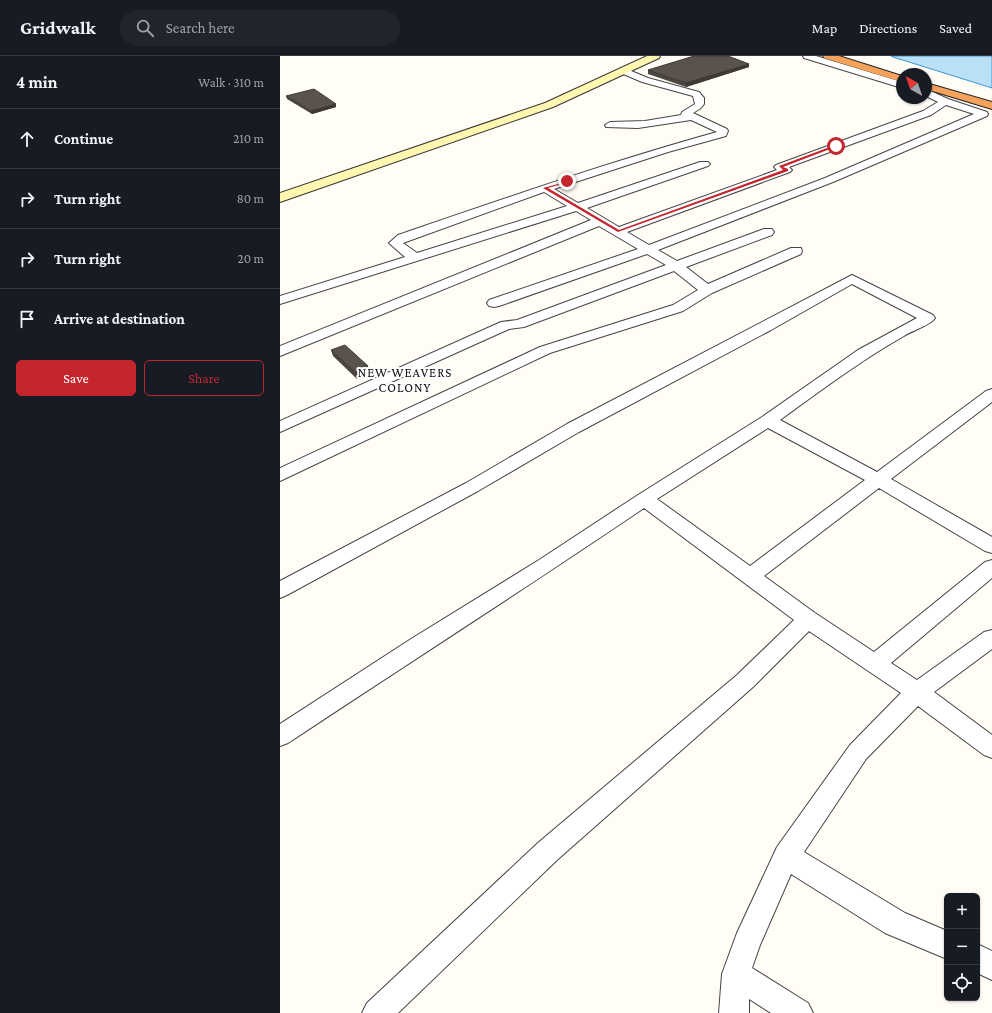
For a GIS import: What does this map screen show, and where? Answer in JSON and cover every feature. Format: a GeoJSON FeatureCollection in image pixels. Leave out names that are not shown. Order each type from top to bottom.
{"type":"FeatureCollection","features":[{"type":"Feature","properties":{"kind":"highway"},"geometry":{"type":"LineString","coordinates":[[828,56],[896,77]]}},
{"type":"Feature","properties":{"kind":"highway"},"geometry":{"type":"LineString","coordinates":[[847,56],[896,71]]}},
{"type":"Feature","properties":{"kind":"highway"},"geometry":{"type":"LineString","coordinates":[[932,82],[992,99]]}},
{"type":"Feature","properties":{"kind":"highway"},"geometry":{"type":"LineString","coordinates":[[932,88],[992,106]]}},
{"type":"Feature","properties":{"kind":"main road"},"geometry":{"type":"LineString","coordinates":[[280,198],[549,105],[656,56]]}},
{"type":"Feature","properties":{"kind":"street"},"geometry":{"type":"LineString","coordinates":[[807,56],[896,83]]}},
{"type":"Feature","properties":{"kind":"street"},"geometry":{"type":"LineString","coordinates":[[415,258],[395,244],[396,241],[545,188],[664,150],[722,134],[723,131],[686,114],[699,107],[700,104],[696,94],[645,80],[624,71]]}},
{"type":"Feature","properties":{"kind":"street"},"geometry":{"type":"LineString","coordinates":[[494,303],[649,250],[829,180],[983,114],[932,95]]}},
{"type":"Feature","properties":{"kind":"street"},"geometry":{"type":"LineString","coordinates":[[618,231],[786,170],[780,167],[927,113],[945,101]]}},
{"type":"Feature","properties":{"kind":"street"},"geometry":{"type":"LineString","coordinates":[[610,125],[638,125],[680,117],[694,117]]}},
{"type":"Feature","properties":{"kind":"street"},"geometry":{"type":"LineString","coordinates":[[280,300],[577,207],[704,164]]}},
{"type":"Feature","properties":{"kind":"street"},"geometry":{"type":"LineString","coordinates":[[545,188],[676,266],[707,290]]}},
{"type":"Feature","properties":{"kind":"street"},"geometry":{"type":"LineString","coordinates":[[280,351],[600,221]]}},
{"type":"Feature","properties":{"kind":"street"},"geometry":{"type":"LineString","coordinates":[[280,428],[506,325],[519,324],[768,232]]}},
{"type":"Feature","properties":{"kind":"street"},"geometry":{"type":"LineString","coordinates":[[280,475],[545,350],[678,308],[707,290],[796,251]]}},
{"type":"Feature","properties":{"kind":"street"},"geometry":{"type":"LineString","coordinates":[[280,590],[472,487],[573,428],[766,327],[852,279],[928,318],[910,326],[863,353],[768,420],[644,499],[546,565],[418,645],[280,736]]}},
{"type":"Feature","properties":{"kind":"street"},"geometry":{"type":"LineString","coordinates":[[750,576],[992,394]]}},
{"type":"Feature","properties":{"kind":"street"},"geometry":{"type":"LineString","coordinates":[[768,420],[879,480],[992,546]]}},
{"type":"Feature","properties":{"kind":"street"},"geometry":{"type":"LineString","coordinates":[[644,499],[808,619],[917,692],[992,748]]}},
{"type":"Feature","properties":{"kind":"street"},"geometry":{"type":"LineString","coordinates":[[875,664],[992,567]]}},
{"type":"Feature","properties":{"kind":"street"},"geometry":{"type":"LineString","coordinates":[[377,1013],[548,850],[744,681],[808,619]]}},
{"type":"Feature","properties":{"kind":"street"},"geometry":{"type":"LineString","coordinates":[[734,1013],[736,974],[747,943],[786,856],[858,752],[917,692],[992,638]]}},
{"type":"Feature","properties":{"kind":"street"},"geometry":{"type":"LineString","coordinates":[[786,856],[895,923],[944,944]]}},
{"type":"Feature","properties":{"kind":"street"},"geometry":{"type":"LineString","coordinates":[[980,960],[992,966]]}},
{"type":"Feature","properties":{"kind":"street"},"geometry":{"type":"LineString","coordinates":[[736,974],[798,1013]]}},
{"type":"Feature","properties":{"kind":"water"},"geometry":{"type":"Polygon","coordinates":[[[891,56],[992,56],[992,88],[932,68],[891,56]]]}},
{"type":"Feature","properties":{"kind":"building"},"geometry":{"type":"Polygon","coordinates":[[[694,56],[728,56],[749,64],[686,83],[648,70],[694,56]]]}},
{"type":"Feature","properties":{"kind":"building"},"geometry":{"type":"Polygon","coordinates":[[[314,89],[336,104],[311,111],[286,96],[314,89]]]}},
{"type":"Feature","properties":{"kind":"building"},"geometry":{"type":"Polygon","coordinates":[[[345,345],[368,366],[356,373],[331,350],[345,345]]]}},
{"type":"Feature","properties":{"kind":"district","name":"NEW WEAVERS COLONY"},"geometry":{"type":"Point","coordinates":[405,380]}},
{"type":"Feature","properties":{"kind":"route"},"geometry":{"type":"LineString","coordinates":[[567,181],[545,188],[618,231],[786,170],[780,167],[836,146]]}}]}
